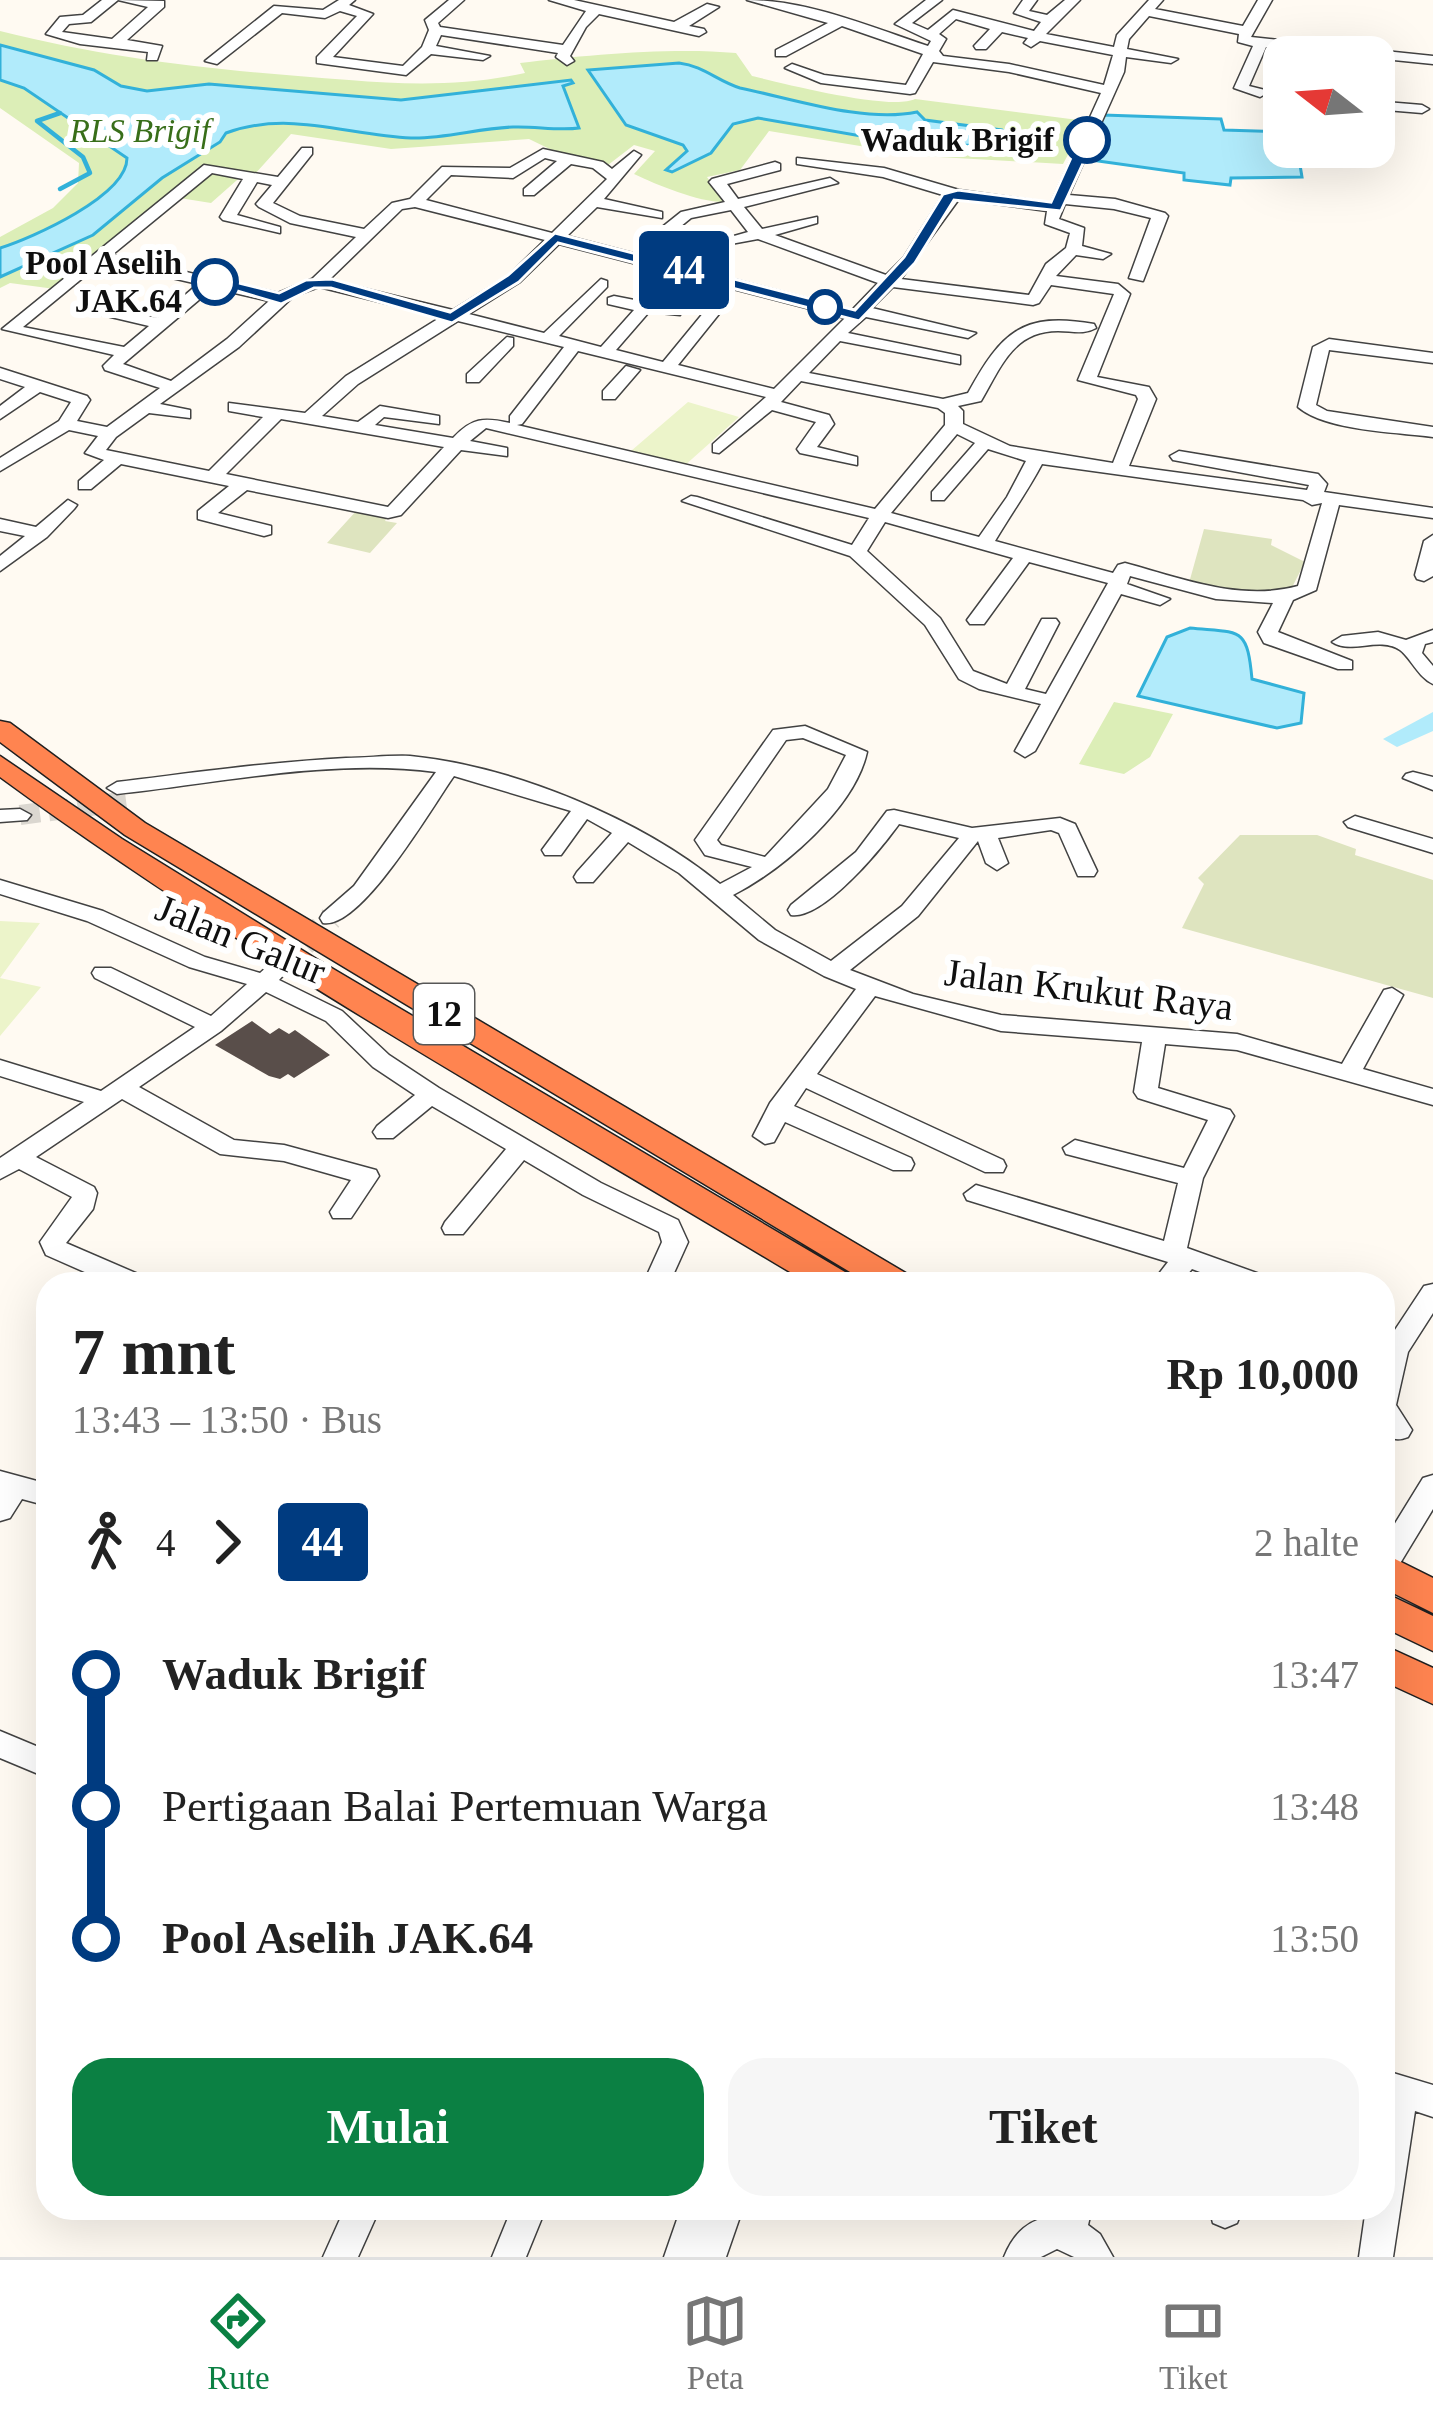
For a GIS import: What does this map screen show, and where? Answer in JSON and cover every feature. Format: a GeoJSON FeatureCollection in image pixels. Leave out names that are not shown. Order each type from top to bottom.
{"type":"FeatureCollection","features":[{"type":"Feature","properties":{"kind":"highway","name":"12"},"geometry":{"type":"LineString","coordinates":[[0,729],[135,829],[877,1272]]}},
{"type":"Feature","properties":{"kind":"highway","name":"12"},"geometry":{"type":"LineString","coordinates":[[0,764],[112,845],[818,1272]]}},
{"type":"Feature","properties":{"kind":"highway"},"geometry":{"type":"LineString","coordinates":[[609,1146],[728,1242],[774,1272]]}},
{"type":"Feature","properties":{"kind":"highway"},"geometry":{"type":"LineString","coordinates":[[1417,1597],[1433,1635]]}},
{"type":"Feature","properties":{"kind":"highway"},"geometry":{"type":"LineString","coordinates":[[1395,1668],[1433,1688]]}},
{"type":"Feature","properties":{"kind":"street"},"geometry":{"type":"LineString","coordinates":[[111,0],[88,18],[65,20],[53,33],[158,50],[152,57]]}},
{"type":"Feature","properties":{"kind":"street"},"geometry":{"type":"LineString","coordinates":[[118,41],[159,4],[125,0]]}},
{"type":"Feature","properties":{"kind":"street"},"geometry":{"type":"LineString","coordinates":[[458,0],[434,16],[430,22],[436,30],[569,56],[580,25],[596,8]]}},
{"type":"Feature","properties":{"kind":"street"},"geometry":{"type":"LineString","coordinates":[[556,0],[699,32]]}},
{"type":"Feature","properties":{"kind":"street"},"geometry":{"type":"LineString","coordinates":[[754,0],[839,22],[934,53],[938,60],[1009,68],[1108,90]]}},
{"type":"Feature","properties":{"kind":"street"},"geometry":{"type":"LineString","coordinates":[[803,12],[822,0]]}},
{"type":"Feature","properties":{"kind":"street"},"geometry":{"type":"LineString","coordinates":[[792,68],[821,79],[910,90],[939,39],[902,24],[935,0]]}},
{"type":"Feature","properties":{"kind":"street"},"geometry":{"type":"LineString","coordinates":[[1009,68],[1072,0]]}},
{"type":"Feature","properties":{"kind":"street"},"geometry":{"type":"LineString","coordinates":[[1260,93],[1240,88],[1261,43],[1243,40],[1265,0]]}},
{"type":"Feature","properties":{"kind":"street"},"geometry":{"type":"LineString","coordinates":[[212,62],[279,9],[324,14],[343,3],[366,14],[322,60]]}},
{"type":"Feature","properties":{"kind":"street"},"geometry":{"type":"LineString","coordinates":[[775,167],[718,181],[733,208],[758,234],[896,276],[1033,300],[1052,267],[1073,250],[1078,231],[1050,221],[1108,90],[1128,27],[1150,5],[1247,31]]}},
{"type":"Feature","properties":{"kind":"street"},"geometry":{"type":"LineString","coordinates":[[677,26],[712,7]]}},
{"type":"Feature","properties":{"kind":"street"},"geometry":{"type":"LineString","coordinates":[[1026,7],[1050,20]]}},
{"type":"Feature","properties":{"kind":"street"},"geometry":{"type":"LineString","coordinates":[[933,32],[953,14],[1121,52],[1171,58]]}},
{"type":"Feature","properties":{"kind":"street"},"geometry":{"type":"LineString","coordinates":[[781,53],[839,22]]}},
{"type":"Feature","properties":{"kind":"street"},"geometry":{"type":"LineString","coordinates":[[982,46],[999,26]]}},
{"type":"Feature","properties":{"kind":"street"},"geometry":{"type":"LineString","coordinates":[[299,59],[406,71],[428,49],[436,30]]}},
{"type":"Feature","properties":{"kind":"street"},"geometry":{"type":"LineString","coordinates":[[428,49],[483,56]]}},
{"type":"Feature","properties":{"kind":"street"},"geometry":{"type":"LineString","coordinates":[[1395,58],[1433,60]]}},
{"type":"Feature","properties":{"kind":"street"},"geometry":{"type":"LineString","coordinates":[[1395,106],[1422,109]]}},
{"type":"Feature","properties":{"kind":"street"},"geometry":{"type":"LineString","coordinates":[[307,151],[263,202],[290,218],[368,235]]}},
{"type":"Feature","properties":{"kind":"street"},"geometry":{"type":"LineString","coordinates":[[415,202],[447,170],[513,173],[543,153],[614,175]]}},
{"type":"Feature","properties":{"kind":"street"},"geometry":{"type":"LineString","coordinates":[[614,175],[634,154]]}},
{"type":"Feature","properties":{"kind":"street"},"geometry":{"type":"LineString","coordinates":[[529,192],[569,158]]}},
{"type":"Feature","properties":{"kind":"street"},"geometry":{"type":"LineString","coordinates":[[802,161],[884,173],[958,194],[1115,204],[1160,216],[1137,278]]}},
{"type":"Feature","properties":{"kind":"street"},"geometry":{"type":"LineString","coordinates":[[125,352],[10,330],[209,168],[280,182]]}},
{"type":"Feature","properties":{"kind":"street"},"geometry":{"type":"LineString","coordinates":[[308,419],[352,380],[514,279],[616,183],[614,175]]}},
{"type":"Feature","properties":{"kind":"street"},"geometry":{"type":"LineString","coordinates":[[253,176],[228,217],[274,230]]}},
{"type":"Feature","properties":{"kind":"street"},"geometry":{"type":"LineString","coordinates":[[669,228],[686,215],[830,184]]}},
{"type":"Feature","properties":{"kind":"street"},"geometry":{"type":"LineString","coordinates":[[719,448],[861,314],[896,276],[942,203],[958,194]]}},
{"type":"Feature","properties":{"kind":"street"},"geometry":{"type":"LineString","coordinates":[[968,333],[861,314],[415,202],[397,206],[318,282],[281,299],[233,343],[110,433],[94,453],[393,512],[474,426],[514,425],[1023,556],[1232,595],[1284,598],[1306,590],[1322,501],[1318,484],[1312,478],[1179,456]]}},
{"type":"Feature","properties":{"kind":"street"},"geometry":{"type":"LineString","coordinates":[[597,202],[657,214]]}},
{"type":"Feature","properties":{"kind":"street"},"geometry":{"type":"LineString","coordinates":[[256,243],[290,218]]}},
{"type":"Feature","properties":{"kind":"street"},"geometry":{"type":"LineString","coordinates":[[726,243],[812,220]]}},
{"type":"Feature","properties":{"kind":"street"},"geometry":{"type":"LineString","coordinates":[[838,246],[896,276]]}},
{"type":"Feature","properties":{"kind":"street"},"geometry":{"type":"LineString","coordinates":[[1073,250],[1103,254]]}},
{"type":"Feature","properties":{"kind":"street"},"geometry":{"type":"LineString","coordinates":[[101,256],[281,299]]}},
{"type":"Feature","properties":{"kind":"street"},"geometry":{"type":"LineString","coordinates":[[484,326],[534,274]]}},
{"type":"Feature","properties":{"kind":"street"},"geometry":{"type":"LineString","coordinates":[[1047,280],[1118,289],[1121,294],[1087,380],[1143,392],[1147,399],[1118,472]]}},
{"type":"Feature","properties":{"kind":"street"},"geometry":{"type":"LineString","coordinates":[[173,387],[114,370],[112,364],[212,281]]}},
{"type":"Feature","properties":{"kind":"street"},"geometry":{"type":"LineString","coordinates":[[318,282],[547,339],[632,370],[665,371]]}},
{"type":"Feature","properties":{"kind":"street"},"geometry":{"type":"LineString","coordinates":[[547,339],[601,284]]}},
{"type":"Feature","properties":{"kind":"street"},"geometry":{"type":"LineString","coordinates":[[0,315],[52,295],[159,323]]}},
{"type":"Feature","properties":{"kind":"street"},"geometry":{"type":"LineString","coordinates":[[614,302],[674,312]]}},
{"type":"Feature","properties":{"kind":"street"},"geometry":{"type":"LineString","coordinates":[[607,350],[645,307]]}},
{"type":"Feature","properties":{"kind":"street"},"geometry":{"type":"LineString","coordinates":[[665,371],[715,309]]}},
{"type":"Feature","properties":{"kind":"street"},"geometry":{"type":"LineString","coordinates":[[943,404],[975,397],[1015,333],[1054,324],[1088,328]]}},
{"type":"Feature","properties":{"kind":"street"},"geometry":{"type":"LineString","coordinates":[[410,365],[451,330],[507,342],[607,350],[823,419],[825,424],[806,449],[851,461]]}},
{"type":"Feature","properties":{"kind":"street"},"geometry":{"type":"LineString","coordinates":[[839,336],[954,360]]}},
{"type":"Feature","properties":{"kind":"street"},"geometry":{"type":"LineString","coordinates":[[473,378],[507,342]]}},
{"type":"Feature","properties":{"kind":"street"},"geometry":{"type":"LineString","coordinates":[[1433,358],[1329,344],[1321,347],[1307,407],[1322,416],[1433,431]]}},
{"type":"Feature","properties":{"kind":"street"},"geometry":{"type":"LineString","coordinates":[[235,407],[457,443],[498,459],[514,425],[571,350]]}},
{"type":"Feature","properties":{"kind":"street"},"geometry":{"type":"LineString","coordinates":[[609,395],[632,370]]}},
{"type":"Feature","properties":{"kind":"street"},"geometry":{"type":"LineString","coordinates":[[0,373],[82,400],[66,424],[4,460]]}},
{"type":"Feature","properties":{"kind":"street"},"geometry":{"type":"LineString","coordinates":[[799,376],[943,404],[954,411],[954,425],[885,507],[857,552]]}},
{"type":"Feature","properties":{"kind":"street"},"geometry":{"type":"LineString","coordinates":[[0,414],[39,385]]}},
{"type":"Feature","properties":{"kind":"street"},"geometry":{"type":"LineString","coordinates":[[146,407],[184,414]]}},
{"type":"Feature","properties":{"kind":"street"},"geometry":{"type":"LineString","coordinates":[[362,428],[380,411],[434,420]]}},
{"type":"Feature","properties":{"kind":"street"},"geometry":{"type":"LineString","coordinates":[[215,475],[271,415]]}},
{"type":"Feature","properties":{"kind":"street"},"geometry":{"type":"LineString","coordinates":[[66,424],[110,433]]}},
{"type":"Feature","properties":{"kind":"street"},"geometry":{"type":"LineString","coordinates":[[954,425],[1036,458],[1433,513]]}},
{"type":"Feature","properties":{"kind":"street"},"geometry":{"type":"LineString","coordinates":[[938,496],[986,440]]}},
{"type":"Feature","properties":{"kind":"street"},"geometry":{"type":"LineString","coordinates":[[983,545],[1036,458]]}},
{"type":"Feature","properties":{"kind":"street"},"geometry":{"type":"LineString","coordinates":[[85,485],[115,460]]}},
{"type":"Feature","properties":{"kind":"street"},"geometry":{"type":"LineString","coordinates":[[244,483],[204,515],[264,530]]}},
{"type":"Feature","properties":{"kind":"street"},"geometry":{"type":"LineString","coordinates":[[691,502],[857,552],[933,622],[966,675],[1052,701]]}},
{"type":"Feature","properties":{"kind":"street"},"geometry":{"type":"LineString","coordinates":[[0,566],[68,505]]}},
{"type":"Feature","properties":{"kind":"street"},"geometry":{"type":"LineString","coordinates":[[0,525],[40,533]]}},
{"type":"Feature","properties":{"kind":"street"},"geometry":{"type":"LineString","coordinates":[[1424,575],[1433,541]]}},
{"type":"Feature","properties":{"kind":"street"},"geometry":{"type":"LineString","coordinates":[[977,620],[1023,556]]}},
{"type":"Feature","properties":{"kind":"street"},"geometry":{"type":"LineString","coordinates":[[1123,573],[1160,599]]}},
{"type":"Feature","properties":{"kind":"street"},"geometry":{"type":"LineString","coordinates":[[1025,751],[1123,573]]}},
{"type":"Feature","properties":{"kind":"street"},"geometry":{"type":"LineString","coordinates":[[1284,598],[1268,632],[1271,640],[1345,665]]}},
{"type":"Feature","properties":{"kind":"street"},"geometry":{"type":"LineString","coordinates":[[1013,692],[1049,623]]}},
{"type":"Feature","properties":{"kind":"street"},"geometry":{"type":"LineString","coordinates":[[1433,636],[1416,640],[1433,667]]}},
{"type":"Feature","properties":{"kind":"street"},"geometry":{"type":"LineString","coordinates":[[1342,642],[1378,638],[1423,647]]}},
{"type":"Feature","properties":{"kind":"street"},"geometry":{"type":"LineString","coordinates":[[1423,647],[1412,654],[1433,678]]}},
{"type":"Feature","properties":{"kind":"street"},"geometry":{"type":"LineString","coordinates":[[721,892],[769,866],[842,785],[857,763],[857,752],[805,732],[780,734],[706,840],[713,850],[769,866]]}},
{"type":"Feature","properties":{"kind":"street","name":"Jalan Krukut Raya"},"geometry":{"type":"LineString","coordinates":[[123,795],[314,766],[406,762],[448,767],[584,808],[721,892],[767,934],[869,987],[953,1015],[1001,1023],[1237,1042],[1433,1097]]}},
{"type":"Feature","properties":{"kind":"street"},"geometry":{"type":"LineString","coordinates":[[331,918],[362,891],[448,767]]}},
{"type":"Feature","properties":{"kind":"street"},"geometry":{"type":"LineString","coordinates":[[553,850],[584,808]]}},
{"type":"Feature","properties":{"kind":"street"},"geometry":{"type":"LineString","coordinates":[[799,910],[864,857],[894,816],[979,834],[1053,823],[1068,829],[1086,871]]}},
{"type":"Feature","properties":{"kind":"street"},"geometry":{"type":"LineString","coordinates":[[1355,822],[1433,846]]}},
{"type":"Feature","properties":{"kind":"street"},"geometry":{"type":"LineString","coordinates":[[585,878],[626,831]]}},
{"type":"Feature","properties":{"kind":"street"},"geometry":{"type":"LineString","coordinates":[[979,834],[997,863]]}},
{"type":"Feature","properties":{"kind":"street"},"geometry":{"type":"LineString","coordinates":[[832,970],[861,954],[939,885],[979,834]]}},
{"type":"Feature","properties":{"kind":"street","name":"Jalan Galur"},"geometry":{"type":"LineString","coordinates":[[0,887],[95,916],[197,962],[271,976],[334,1016],[381,1061],[431,1094],[592,1189],[669,1226],[675,1242],[661,1272]]}},
{"type":"Feature","properties":{"kind":"street"},"geometry":{"type":"LineString","coordinates":[[103,973],[214,1025]]}},
{"type":"Feature","properties":{"kind":"street"},"geometry":{"type":"LineString","coordinates":[[5,1166],[214,1025],[271,976]]}},
{"type":"Feature","properties":{"kind":"street"},"geometry":{"type":"LineString","coordinates":[[766,1136],[778,1109],[838,1036],[869,987]]}},
{"type":"Feature","properties":{"kind":"street"},"geometry":{"type":"LineString","coordinates":[[1350,1071],[1392,995]]}},
{"type":"Feature","properties":{"kind":"street"},"geometry":{"type":"LineString","coordinates":[[1155,1034],[1146,1092],[1222,1116],[1191,1178],[1180,1256],[1171,1272]]}},
{"type":"Feature","properties":{"kind":"street"},"geometry":{"type":"LineString","coordinates":[[0,1068],[114,1095],[229,1148],[284,1153],[368,1176],[342,1212]]}},
{"type":"Feature","properties":{"kind":"street"},"geometry":{"type":"LineString","coordinates":[[801,1076],[994,1166]]}},
{"type":"Feature","properties":{"kind":"street"},"geometry":{"type":"LineString","coordinates":[[385,1132],[431,1094]]}},
{"type":"Feature","properties":{"kind":"street"},"geometry":{"type":"LineString","coordinates":[[778,1109],[902,1164]]}},
{"type":"Feature","properties":{"kind":"street"},"geometry":{"type":"LineString","coordinates":[[1075,1148],[1191,1178]]}},
{"type":"Feature","properties":{"kind":"street"},"geometry":{"type":"LineString","coordinates":[[490,1210],[528,1152]]}},
{"type":"Feature","properties":{"kind":"street"},"geometry":{"type":"LineString","coordinates":[[454,1228],[528,1152]]}},
{"type":"Feature","properties":{"kind":"street"},"geometry":{"type":"LineString","coordinates":[[5,1166],[85,1193],[84,1203],[53,1242],[56,1249],[109,1272]]}},
{"type":"Feature","properties":{"kind":"street"},"geometry":{"type":"LineString","coordinates":[[976,1194],[1225,1272]]}},
{"type":"Feature","properties":{"kind":"street"},"geometry":{"type":"LineString","coordinates":[[1395,1340],[1433,1294]]}},
{"type":"Feature","properties":{"kind":"street"},"geometry":{"type":"LineString","coordinates":[[1395,1551],[1433,1486]]}},
{"type":"Feature","properties":{"kind":"street"},"geometry":{"type":"LineString","coordinates":[[5,1493],[36,1495]]}},
{"type":"Feature","properties":{"kind":"street"},"geometry":{"type":"LineString","coordinates":[[0,1744],[36,1760]]}},
{"type":"Feature","properties":{"kind":"street"},"geometry":{"type":"LineString","coordinates":[[1395,2153],[1406,2093]]}},
{"type":"Feature","properties":{"kind":"street"},"geometry":{"type":"LineString","coordinates":[[340,2257],[357,2220]]}},
{"type":"Feature","properties":{"kind":"street"},"geometry":{"type":"LineString","coordinates":[[509,2257],[524,2220]]}},
{"type":"Feature","properties":{"kind":"street"},"geometry":{"type":"LineString","coordinates":[[681,2257],[694,2220]]}},
{"type":"Feature","properties":{"kind":"street"},"geometry":{"type":"LineString","coordinates":[[709,2257],[722,2220]]}},
{"type":"Feature","properties":{"kind":"street"},"geometry":{"type":"LineString","coordinates":[[1021,2257],[1029,2242],[1072,2220],[1096,2257]]}},
{"type":"Feature","properties":{"kind":"street"},"geometry":{"type":"LineString","coordinates":[[1376,2257],[1383,2220]]}},
{"type":"Feature","properties":{"kind":"green space","name":"RLS Brigif"},"geometry":{"type":"Polygon","coordinates":[[[0,31],[173,63],[394,83],[481,80],[525,73],[520,63],[600,55],[736,53],[752,76],[836,95],[902,102],[915,99],[1086,121],[1063,164],[921,156],[769,131],[740,170],[707,177],[725,202],[692,196],[634,174],[655,151],[634,145],[608,165],[558,153],[529,139],[391,149],[291,134],[255,174],[245,173],[211,203],[167,196],[55,289],[10,283],[0,288],[0,237],[53,208],[78,183],[79,163],[0,108],[0,31]]]}},
{"type":"Feature","properties":{"kind":"green space"},"geometry":{"type":"Polygon","coordinates":[[[688,402],[739,417],[683,467],[631,451],[688,402]]]}},
{"type":"Feature","properties":{"kind":"green space"},"geometry":{"type":"Polygon","coordinates":[[[358,509],[397,523],[370,553],[327,543],[358,509]]]}},
{"type":"Feature","properties":{"kind":"green space"},"geometry":{"type":"Polygon","coordinates":[[[1204,529],[1272,539],[1271,545],[1305,562],[1284,603],[1189,583],[1204,529]]]}},
{"type":"Feature","properties":{"kind":"green space"},"geometry":{"type":"Polygon","coordinates":[[[1114,702],[1173,714],[1150,757],[1124,774],[1079,764],[1114,702]]]}},
{"type":"Feature","properties":{"kind":"green space"},"geometry":{"type":"Polygon","coordinates":[[[1240,835],[1317,835],[1356,849],[1355,855],[1433,880],[1433,998],[1182,928],[1204,884],[1198,878],[1240,835]]]}},
{"type":"Feature","properties":{"kind":"green space"},"geometry":{"type":"Polygon","coordinates":[[[0,921],[40,923],[0,978],[0,921]]]}},
{"type":"Feature","properties":{"kind":"green space"},"geometry":{"type":"Polygon","coordinates":[[[0,978],[41,987],[0,1036],[0,978]]]}},
{"type":"Feature","properties":{"kind":"water"},"geometry":{"type":"Polygon","coordinates":[[[0,45],[94,70],[121,86],[147,91],[209,84],[401,100],[571,80],[563,86],[579,128],[513,127],[411,138],[295,124],[249,126],[226,133],[93,235],[0,277],[0,248],[95,201],[112,187],[127,158],[24,88],[0,80],[0,45]]]}},
{"type":"Feature","properties":{"kind":"water","name":"Waduk Brigif"},"geometry":{"type":"Polygon","coordinates":[[[679,63],[740,88],[829,108],[896,115],[917,112],[925,120],[1002,130],[1007,133],[1004,146],[907,144],[758,118],[733,124],[711,153],[672,172],[666,170],[687,151],[683,145],[626,125],[588,70],[679,63]]]}},
{"type":"Feature","properties":{"kind":"water"},"geometry":{"type":"Polygon","coordinates":[[[1103,115],[1221,119],[1224,130],[1263,131],[1263,168],[1300,168],[1302,177],[1231,178],[1230,185],[1184,180],[1184,173],[1091,160],[1103,115]]]}},
{"type":"Feature","properties":{"kind":"water"},"geometry":{"type":"Polygon","coordinates":[[[1190,628],[1231,632],[1244,641],[1252,679],[1304,693],[1301,723],[1277,728],[1138,696],[1167,637],[1190,628]]]}},
{"type":"Feature","properties":{"kind":"building"},"geometry":{"type":"Polygon","coordinates":[[[252,1021],[270,1034],[279,1028],[289,1034],[295,1030],[330,1055],[294,1078],[288,1074],[280,1079],[215,1045],[252,1021]]]}},
{"type":"Feature","properties":{"kind":"waterway"},"geometry":{"type":"LineString","coordinates":[[60,113],[37,121],[83,157],[90,173],[60,189]]}},
{"type":"Feature","properties":{"kind":"waterway"},"geometry":{"type":"LineString","coordinates":[[1397,739],[1433,720]]}},
{"type":"Feature","properties":{"kind":"tunnel"},"geometry":{"type":"LineString","coordinates":[[20,815],[128,801]]}},
{"type":"Feature","properties":{"kind":"tunnel"},"geometry":{"type":"LineString","coordinates":[[278,969],[331,918]]}},
{"type":"Feature","properties":{"kind":"bus line","name":"44"},"geometry":{"type":"LineString","coordinates":[[215,282],[281,299],[311,283],[332,284],[452,318],[514,279],[555,238],[859,316],[910,260],[949,197],[958,194],[1056,208],[1087,140]]}},
{"type":"Feature","properties":{"kind":"place","name":"Waduk Brigif"},"geometry":{"type":"Point","coordinates":[1087,140]}},
{"type":"Feature","properties":{"kind":"place","name":"Pool Aselih JAK.64"},"geometry":{"type":"Point","coordinates":[215,282]}}]}
